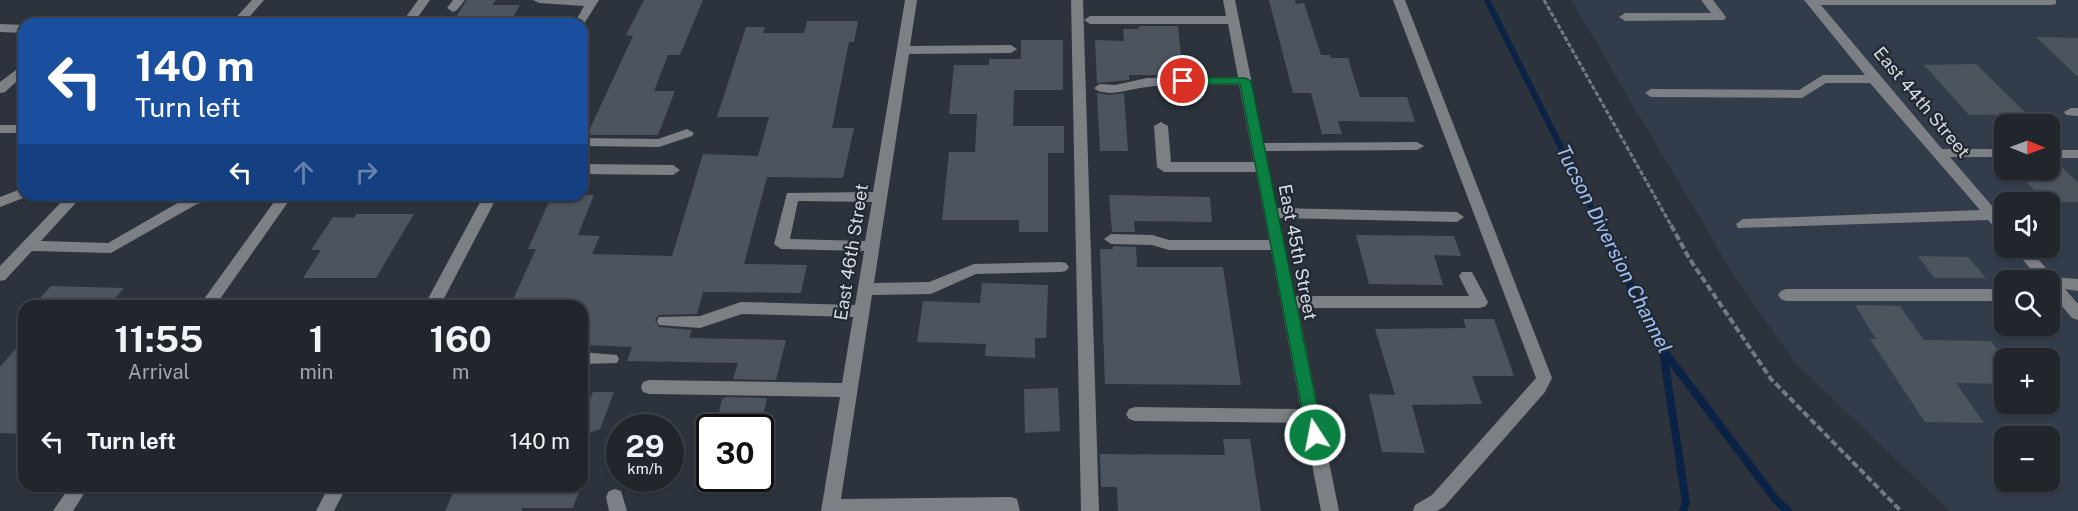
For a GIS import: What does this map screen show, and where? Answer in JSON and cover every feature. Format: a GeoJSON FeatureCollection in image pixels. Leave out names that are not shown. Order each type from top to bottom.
{"type":"FeatureCollection","features":[{"type":"Feature","properties":{"kind":"street"},"geometry":{"type":"LineString","coordinates":[[244,18],[258,0]]}},
{"type":"Feature","properties":{"kind":"street"},"geometry":{"type":"LineString","coordinates":[[411,18],[424,0]]}},
{"type":"Feature","properties":{"kind":"street"},"geometry":{"type":"LineString","coordinates":[[539,0],[592,2],[583,18]]}},
{"type":"Feature","properties":{"kind":"street","name":"East 46th Street"},"geometry":{"type":"LineString","coordinates":[[831,509],[910,0]]}},
{"type":"Feature","properties":{"kind":"street"},"geometry":{"type":"LineString","coordinates":[[1077,0],[1090,511]]}},
{"type":"Feature","properties":{"kind":"street","name":"East 45th Street"},"geometry":{"type":"LineString","coordinates":[[1229,0],[1330,511]]}},
{"type":"Feature","properties":{"kind":"street"},"geometry":{"type":"LineString","coordinates":[[1399,0],[1544,378],[1539,387],[1438,501],[1422,511]]}},
{"type":"Feature","properties":{"kind":"street"},"geometry":{"type":"LineString","coordinates":[[1625,16],[1720,17],[1707,0]]}},
{"type":"Feature","properties":{"kind":"street"},"geometry":{"type":"LineString","coordinates":[[1811,1],[2052,3]]}},
{"type":"Feature","properties":{"kind":"street","name":"East 44th Street"},"geometry":{"type":"LineString","coordinates":[[1811,1],[1874,79],[1994,217]]}},
{"type":"Feature","properties":{"kind":"street"},"geometry":{"type":"LineString","coordinates":[[1090,20],[1233,20]]}},
{"type":"Feature","properties":{"kind":"street"},"geometry":{"type":"LineString","coordinates":[[0,34],[12,29]]}},
{"type":"Feature","properties":{"kind":"street"},"geometry":{"type":"LineString","coordinates":[[903,50],[1011,49]]}},
{"type":"Feature","properties":{"kind":"street"},"geometry":{"type":"LineString","coordinates":[[0,89],[18,73]]}},
{"type":"Feature","properties":{"kind":"street"},"geometry":{"type":"LineString","coordinates":[[1652,93],[1802,94],[1823,80],[1874,79]]}},
{"type":"Feature","properties":{"kind":"street"},"geometry":{"type":"LineString","coordinates":[[1100,88],[1115,89],[1147,82],[1245,81]]}},
{"type":"Feature","properties":{"kind":"street"},"geometry":{"type":"LineString","coordinates":[[1161,126],[1164,167],[1262,167]]}},
{"type":"Feature","properties":{"kind":"street"},"geometry":{"type":"LineString","coordinates":[[0,129],[18,129]]}},
{"type":"Feature","properties":{"kind":"street"},"geometry":{"type":"LineString","coordinates":[[588,142],[659,142],[687,134]]}},
{"type":"Feature","properties":{"kind":"street"},"geometry":{"type":"LineString","coordinates":[[1258,147],[1417,146]]}},
{"type":"Feature","properties":{"kind":"street"},"geometry":{"type":"LineString","coordinates":[[1938,153],[1994,153]]}},
{"type":"Feature","properties":{"kind":"street"},"geometry":{"type":"LineString","coordinates":[[2060,154],[2078,154]]}},
{"type":"Feature","properties":{"kind":"street"},"geometry":{"type":"LineString","coordinates":[[588,168],[673,170]]}},
{"type":"Feature","properties":{"kind":"street"},"geometry":{"type":"LineString","coordinates":[[0,202],[18,195]]}},
{"type":"Feature","properties":{"kind":"street"},"geometry":{"type":"LineString","coordinates":[[872,246],[781,244],[792,196],[880,197]]}},
{"type":"Feature","properties":{"kind":"street"},"geometry":{"type":"LineString","coordinates":[[0,276],[70,201]]}},
{"type":"Feature","properties":{"kind":"street"},"geometry":{"type":"LineString","coordinates":[[28,246],[111,248],[191,201]]}},
{"type":"Feature","properties":{"kind":"street"},"geometry":{"type":"LineString","coordinates":[[211,300],[282,201]]}},
{"type":"Feature","properties":{"kind":"street"},"geometry":{"type":"LineString","coordinates":[[435,300],[488,201]]}},
{"type":"Feature","properties":{"kind":"street"},"geometry":{"type":"LineString","coordinates":[[1271,213],[1457,217]]}},
{"type":"Feature","properties":{"kind":"street"},"geometry":{"type":"LineString","coordinates":[[1743,224],[1909,216],[1992,215]]}},
{"type":"Feature","properties":{"kind":"street"},"geometry":{"type":"LineString","coordinates":[[1111,239],[1152,240],[1170,245],[1277,245]]}},
{"type":"Feature","properties":{"kind":"street"},"geometry":{"type":"LineString","coordinates":[[2028,258],[2037,270]]}},
{"type":"Feature","properties":{"kind":"street"},"geometry":{"type":"LineString","coordinates":[[865,290],[931,288],[974,269],[1061,267]]}},
{"type":"Feature","properties":{"kind":"street"},"geometry":{"type":"LineString","coordinates":[[1288,302],[1480,302],[1467,276]]}},
{"type":"Feature","properties":{"kind":"street"},"geometry":{"type":"LineString","coordinates":[[2060,290],[2078,285]]}},
{"type":"Feature","properties":{"kind":"street"},"geometry":{"type":"LineString","coordinates":[[1786,295],[1994,296]]}},
{"type":"Feature","properties":{"kind":"street"},"geometry":{"type":"LineString","coordinates":[[2060,297],[2078,314]]}},
{"type":"Feature","properties":{"kind":"street"},"geometry":{"type":"LineString","coordinates":[[665,321],[700,322],[741,308],[862,311]]}},
{"type":"Feature","properties":{"kind":"street"},"geometry":{"type":"LineString","coordinates":[[588,358],[611,359]]}},
{"type":"Feature","properties":{"kind":"street"},"geometry":{"type":"LineString","coordinates":[[649,387],[849,390]]}},
{"type":"Feature","properties":{"kind":"street"},"geometry":{"type":"LineString","coordinates":[[1135,414],[1311,416]]}},
{"type":"Feature","properties":{"kind":"street"},"geometry":{"type":"LineString","coordinates":[[62,511],[76,492]]}},
{"type":"Feature","properties":{"kind":"street"},"geometry":{"type":"LineString","coordinates":[[325,511],[335,492]]}},
{"type":"Feature","properties":{"kind":"street"},"geometry":{"type":"LineString","coordinates":[[831,509],[1011,505],[1011,511]]}},
{"type":"Feature","properties":{"kind":"path"},"geometry":{"type":"LineString","coordinates":[[1544,0],[1689,258],[1771,379],[1901,511]]}},
{"type":"Feature","properties":{"kind":"shaded area"},"geometry":{"type":"Polygon","coordinates":[[[1571,0],[2078,0],[2078,511],[1950,511],[1796,364],[1734,276],[1571,0]]]}},
{"type":"Feature","properties":{"kind":"building"},"geometry":{"type":"Polygon","coordinates":[[[467,0],[496,0],[492,5],[520,5],[512,18],[455,18],[467,0]]]}},
{"type":"Feature","properties":{"kind":"building"},"geometry":{"type":"Polygon","coordinates":[[[644,0],[703,0],[680,55],[668,55],[654,91],[675,91],[658,135],[588,135],[633,36],[626,35],[644,0]]]}},
{"type":"Feature","properties":{"kind":"building"},"geometry":{"type":"Polygon","coordinates":[[[1269,0],[1295,0],[1296,4],[1304,3],[1321,55],[1330,55],[1331,58],[1348,58],[1360,97],[1407,97],[1415,122],[1338,121],[1342,134],[1322,134],[1311,93],[1293,93],[1269,0]]]}},
{"type":"Feature","properties":{"kind":"building"},"geometry":{"type":"Polygon","coordinates":[[[807,21],[858,21],[854,42],[849,42],[832,128],[854,128],[843,178],[767,177],[744,264],[807,265],[801,293],[703,292],[697,314],[659,315],[655,320],[659,327],[692,330],[689,338],[786,340],[776,380],[733,379],[738,363],[627,361],[632,347],[588,345],[591,322],[588,322],[588,300],[513,300],[536,249],[528,249],[549,201],[588,201],[588,195],[594,195],[578,235],[600,236],[592,254],[672,256],[703,154],[758,156],[769,117],[717,117],[746,27],[765,27],[763,33],[804,33],[807,21]]]}},
{"type":"Feature","properties":{"kind":"building"},"geometry":{"type":"Polygon","coordinates":[[[1139,26],[1178,26],[1182,64],[1170,64],[1172,75],[1129,75],[1129,80],[1097,83],[1095,40],[1124,41],[1123,29],[1139,29],[1139,26]]]}},
{"type":"Feature","properties":{"kind":"building"},"geometry":{"type":"Polygon","coordinates":[[[2036,37],[2078,38],[2078,77],[2036,37]]]}},
{"type":"Feature","properties":{"kind":"building"},"geometry":{"type":"Polygon","coordinates":[[[1021,40],[1063,40],[1063,90],[1014,90],[1013,126],[1064,126],[1064,153],[1048,153],[1048,232],[1019,232],[1019,220],[942,220],[949,152],[975,152],[977,114],[949,114],[954,65],[989,65],[989,59],[1021,59],[1021,40]]]}},
{"type":"Feature","properties":{"kind":"building"},"geometry":{"type":"Polygon","coordinates":[[[1976,64],[2027,114],[1969,115],[1924,65],[1976,64]]]}},
{"type":"Feature","properties":{"kind":"building"},"geometry":{"type":"Polygon","coordinates":[[[1097,93],[1108,95],[1124,93],[1128,151],[1100,151],[1097,93]]]}},
{"type":"Feature","properties":{"kind":"building"},"geometry":{"type":"Polygon","coordinates":[[[2060,168],[2063,168],[2078,183],[2078,202],[2060,202],[2060,192],[2036,192],[2024,180],[2060,180],[2060,168]]]}},
{"type":"Feature","properties":{"kind":"building"},"geometry":{"type":"Polygon","coordinates":[[[1109,195],[1210,197],[1212,222],[1134,221],[1135,232],[1112,232],[1109,195]]]}},
{"type":"Feature","properties":{"kind":"building"},"geometry":{"type":"Polygon","coordinates":[[[356,214],[414,214],[376,278],[303,278],[321,250],[311,250],[333,217],[354,218],[356,214]]]}},
{"type":"Feature","properties":{"kind":"building"},"geometry":{"type":"Polygon","coordinates":[[[1356,235],[1454,236],[1461,256],[1434,255],[1443,285],[1369,284],[1356,235]]]}},
{"type":"Feature","properties":{"kind":"building"},"geometry":{"type":"Polygon","coordinates":[[[1113,246],[1136,247],[1137,267],[1223,267],[1241,385],[1105,384],[1100,249],[1113,249],[1113,246]]]}},
{"type":"Feature","properties":{"kind":"building"},"geometry":{"type":"Polygon","coordinates":[[[1918,256],[1968,257],[1986,278],[1934,278],[1918,256]]]}},
{"type":"Feature","properties":{"kind":"building"},"geometry":{"type":"Polygon","coordinates":[[[982,283],[1048,285],[1046,338],[1035,338],[1035,358],[985,356],[986,344],[917,342],[923,301],[980,303],[982,283]]]}},
{"type":"Feature","properties":{"kind":"building"},"geometry":{"type":"Polygon","coordinates":[[[51,286],[124,288],[114,300],[38,300],[51,286]]]}},
{"type":"Feature","properties":{"kind":"building"},"geometry":{"type":"Polygon","coordinates":[[[1855,305],[1900,306],[1924,340],[1991,341],[1996,348],[1994,348],[1994,384],[1956,383],[1984,423],[1925,422],[1870,339],[1876,339],[1855,305]]]}},
{"type":"Feature","properties":{"kind":"building"},"geometry":{"type":"Polygon","coordinates":[[[1463,319],[1494,319],[1514,376],[1472,376],[1482,404],[1412,405],[1425,453],[1382,452],[1369,394],[1395,395],[1375,329],[1466,328],[1463,319]]]}},
{"type":"Feature","properties":{"kind":"building"},"geometry":{"type":"Polygon","coordinates":[[[18,346],[18,434],[0,433],[0,367],[18,346]]]}},
{"type":"Feature","properties":{"kind":"building"},"geometry":{"type":"Polygon","coordinates":[[[1058,388],[1060,431],[1025,433],[1024,389],[1058,388]]]}},
{"type":"Feature","properties":{"kind":"building"},"geometry":{"type":"Polygon","coordinates":[[[593,392],[614,392],[600,429],[588,434],[588,405],[593,392]]]}},
{"type":"Feature","properties":{"kind":"building"},"geometry":{"type":"Polygon","coordinates":[[[727,397],[767,398],[764,414],[718,414],[722,399],[727,397]]]}},
{"type":"Feature","properties":{"kind":"building"},"geometry":{"type":"Polygon","coordinates":[[[1223,439],[1250,439],[1261,511],[1118,511],[1117,487],[1101,487],[1100,454],[1225,455],[1223,439]]]}},
{"type":"Feature","properties":{"kind":"building"},"geometry":{"type":"Polygon","coordinates":[[[453,492],[579,492],[573,508],[445,511],[453,492]]]}},
{"type":"Feature","properties":{"kind":"waterway","name":"Tucson Diversion Channel"},"geometry":{"type":"LineString","coordinates":[[1487,0],[1601,227]]}},
{"type":"Feature","properties":{"kind":"waterway","name":"Tucson Diversion Channel"},"geometry":{"type":"LineString","coordinates":[[1600,225],[1663,350],[1776,500],[1788,511]]}},
{"type":"Feature","properties":{"kind":"waterway"},"geometry":{"type":"LineString","coordinates":[[1663,351],[1686,503],[1683,511]]}},
{"type":"Feature","properties":{"kind":"route"},"geometry":{"type":"LineString","coordinates":[[1183,81],[1245,81],[1315,435]]}}]}
